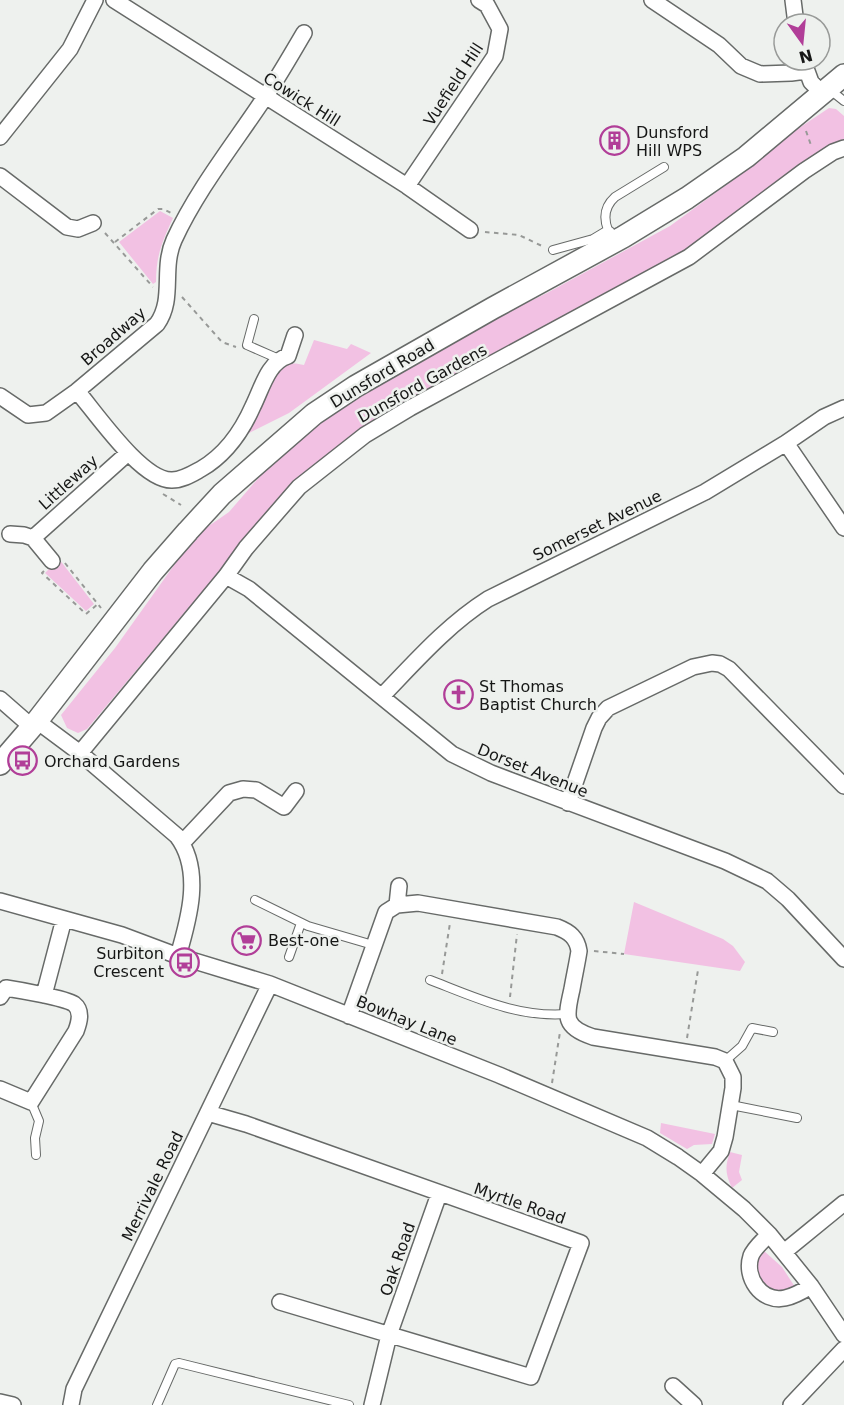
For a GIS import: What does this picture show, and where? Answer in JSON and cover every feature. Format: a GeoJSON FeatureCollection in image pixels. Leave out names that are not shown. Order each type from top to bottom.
{"type":"FeatureCollection","features":[{"type":"Feature","properties":{"kind":"main road","name":"Dunsford Road"},"geometry":{"type":"LineString","coordinates":[[0,764],[153,572],[208,509],[222,494],[314,414],[375,375],[493,308],[616,233],[687,198],[746,157],[831,85]]}},
{"type":"Feature","properties":{"kind":"street"},"geometry":{"type":"LineString","coordinates":[[0,137],[70,49],[95,0]]}},
{"type":"Feature","properties":{"kind":"street","name":"Cowick Hill"},"geometry":{"type":"LineString","coordinates":[[114,0],[407,186],[470,230]]}},
{"type":"Feature","properties":{"kind":"street","name":"Vuefield Hill"},"geometry":{"type":"LineString","coordinates":[[407,186],[495,56],[500,29],[487,5],[479,0]]}},
{"type":"Feature","properties":{"kind":"street"},"geometry":{"type":"LineString","coordinates":[[652,0],[719,45],[741,66],[760,74],[791,74],[794,72]]}},
{"type":"Feature","properties":{"kind":"street","name":"Broadway"},"geometry":{"type":"LineString","coordinates":[[0,396],[28,415],[46,413],[56,408],[157,324],[166,309],[167,258],[184,220],[304,33]]}},
{"type":"Feature","properties":{"kind":"street"},"geometry":{"type":"LineString","coordinates":[[807,72],[811,82],[831,85]]}},
{"type":"Feature","properties":{"kind":"street","name":"Dunsford Gardens"},"geometry":{"type":"LineString","coordinates":[[80,753],[226,576],[246,548],[299,487],[365,435],[410,408],[689,257],[818,161],[844,147]]}},
{"type":"Feature","properties":{"kind":"street"},"geometry":{"type":"LineString","coordinates":[[0,176],[67,227],[78,229],[93,223]]}},
{"type":"Feature","properties":{"kind":"street"},"geometry":{"type":"LineString","coordinates":[[77,391],[128,453],[156,476],[172,480],[190,476],[208,465],[237,436],[271,368],[279,359],[288,356],[295,335]]}},
{"type":"Feature","properties":{"kind":"street","name":"Somerset Avenue"},"geometry":{"type":"LineString","coordinates":[[382,696],[457,621],[488,599],[705,492],[824,417],[844,408]]}},
{"type":"Feature","properties":{"kind":"street"},"geometry":{"type":"LineString","coordinates":[[786,443],[844,528]]}},
{"type":"Feature","properties":{"kind":"street","name":"Littleway"},"geometry":{"type":"LineString","coordinates":[[33,538],[128,453]]}},
{"type":"Feature","properties":{"kind":"street"},"geometry":{"type":"LineString","coordinates":[[5,533],[33,538],[52,561]]}},
{"type":"Feature","properties":{"kind":"street","name":"Dorset Avenue"},"geometry":{"type":"LineString","coordinates":[[226,576],[249,589],[431,737],[466,762],[568,803],[725,861],[767,880],[844,959]]}},
{"type":"Feature","properties":{"kind":"street"},"geometry":{"type":"LineString","coordinates":[[568,803],[594,728],[608,708],[693,667],[711,663],[720,664],[729,669],[842,789]]}},
{"type":"Feature","properties":{"kind":"street"},"geometry":{"type":"LineString","coordinates":[[0,699],[80,753],[183,842],[192,881],[191,906],[178,956]]}},
{"type":"Feature","properties":{"kind":"street"},"geometry":{"type":"LineString","coordinates":[[183,842],[226,795],[233,792],[243,789],[256,790],[284,807]]}},
{"type":"Feature","properties":{"kind":"street"},"geometry":{"type":"LineString","coordinates":[[274,820],[296,791]]}},
{"type":"Feature","properties":{"kind":"street"},"geometry":{"type":"LineString","coordinates":[[397,904],[399,886]]}},
{"type":"Feature","properties":{"kind":"street","name":"Bowhay Lane"},"geometry":{"type":"LineString","coordinates":[[0,901],[122,935],[178,956],[270,984],[550,1096],[647,1138],[702,1174],[744,1209],[769,1234],[811,1286],[844,1335]]}},
{"type":"Feature","properties":{"kind":"street"},"geometry":{"type":"LineString","coordinates":[[349,1016],[386,912],[397,904],[418,903],[558,927],[567,931],[578,942],[579,949],[564,1014],[573,1028],[593,1037],[715,1057],[725,1061],[733,1077],[734,1088],[725,1137],[721,1151],[702,1174]]}},
{"type":"Feature","properties":{"kind":"street"},"geometry":{"type":"LineString","coordinates":[[44,995],[64,919]]}},
{"type":"Feature","properties":{"kind":"street","name":"Merrivale Road"},"geometry":{"type":"LineString","coordinates":[[71,1405],[74,1389],[270,984]]}},
{"type":"Feature","properties":{"kind":"street"},"geometry":{"type":"LineString","coordinates":[[0,997],[6,988],[44,995],[74,1004],[79,1011],[80,1021],[31,1102],[0,1089]]}},
{"type":"Feature","properties":{"kind":"street","name":"Myrtle Road"},"geometry":{"type":"LineString","coordinates":[[208,1113],[246,1124],[581,1243],[531,1377],[389,1335]]}},
{"type":"Feature","properties":{"kind":"street","name":"Oak Road"},"geometry":{"type":"LineString","coordinates":[[372,1405],[389,1335],[439,1194]]}},
{"type":"Feature","properties":{"kind":"street"},"geometry":{"type":"LineString","coordinates":[[784,1252],[844,1203]]}},
{"type":"Feature","properties":{"kind":"street"},"geometry":{"type":"LineString","coordinates":[[769,1234],[752,1254],[750,1270],[752,1281],[758,1290],[773,1298],[784,1299],[811,1286]]}},
{"type":"Feature","properties":{"kind":"street"},"geometry":{"type":"LineString","coordinates":[[280,1302],[389,1335]]}},
{"type":"Feature","properties":{"kind":"street"},"geometry":{"type":"LineString","coordinates":[[791,1405],[844,1349]]}},
{"type":"Feature","properties":{"kind":"street"},"geometry":{"type":"LineString","coordinates":[[673,1386],[694,1405]]}},
{"type":"Feature","properties":{"kind":"street"},"geometry":{"type":"LineString","coordinates":[[0,1402],[13,1405]]}},
{"type":"Feature","properties":{"kind":"lane"},"geometry":{"type":"LineString","coordinates":[[831,85],[844,101]]}},
{"type":"Feature","properties":{"kind":"lane"},"geometry":{"type":"LineString","coordinates":[[553,250],[616,233],[605,213],[609,203],[663,167]]}},
{"type":"Feature","properties":{"kind":"lane"},"geometry":{"type":"LineString","coordinates":[[254,319],[247,345],[279,359]]}},
{"type":"Feature","properties":{"kind":"lane"},"geometry":{"type":"LineString","coordinates":[[255,900],[301,922],[373,945]]}},
{"type":"Feature","properties":{"kind":"lane"},"geometry":{"type":"LineString","coordinates":[[289,957],[301,922]]}},
{"type":"Feature","properties":{"kind":"lane"},"geometry":{"type":"LineString","coordinates":[[430,980],[508,1009],[543,1016],[564,1014]]}},
{"type":"Feature","properties":{"kind":"lane"},"geometry":{"type":"LineString","coordinates":[[725,1061],[742,1047],[752,1028],[773,1032]]}},
{"type":"Feature","properties":{"kind":"lane"},"geometry":{"type":"LineString","coordinates":[[31,1102],[39,1121],[35,1138],[36,1155]]}},
{"type":"Feature","properties":{"kind":"lane"},"geometry":{"type":"LineString","coordinates":[[731,1106],[797,1118]]}},
{"type":"Feature","properties":{"kind":"lane"},"geometry":{"type":"LineString","coordinates":[[157,1405],[175,1364],[179,1363],[350,1405]]}},
{"type":"Feature","properties":{"kind":"path"},"geometry":{"type":"LineString","coordinates":[[796,114],[804,125],[818,161]]}},
{"type":"Feature","properties":{"kind":"path"},"geometry":{"type":"LineString","coordinates":[[115,242],[159,209],[184,220]]}},
{"type":"Feature","properties":{"kind":"path"},"geometry":{"type":"LineString","coordinates":[[93,223],[115,242],[155,290],[166,309]]}},
{"type":"Feature","properties":{"kind":"path"},"geometry":{"type":"LineString","coordinates":[[470,230],[519,235],[553,250]]}},
{"type":"Feature","properties":{"kind":"path"},"geometry":{"type":"LineString","coordinates":[[166,284],[178,292],[222,342],[242,350]]}},
{"type":"Feature","properties":{"kind":"path"},"geometry":{"type":"LineString","coordinates":[[59,555],[98,604],[86,614],[42,573],[52,561],[59,555]]}},
{"type":"Feature","properties":{"kind":"path"},"geometry":{"type":"LineString","coordinates":[[441,984],[452,909]]}},
{"type":"Feature","properties":{"kind":"path"},"geometry":{"type":"LineString","coordinates":[[508,1009],[519,920]]}},
{"type":"Feature","properties":{"kind":"path"},"geometry":{"type":"LineString","coordinates":[[579,949],[624,954]]}},
{"type":"Feature","properties":{"kind":"path"},"geometry":{"type":"LineString","coordinates":[[685,1052],[698,970]]}},
{"type":"Feature","properties":{"kind":"path"},"geometry":{"type":"LineString","coordinates":[[550,1096],[564,1014]]}},
{"type":"Feature","properties":{"kind":"shaded area"},"geometry":{"type":"Polygon","coordinates":[[[829,108],[836,109],[844,116],[844,141],[805,160],[703,242],[383,418],[238,549],[87,729],[78,733],[67,728],[61,715],[115,648],[187,547],[203,530],[229,512],[281,452],[339,406],[456,337],[547,293],[670,226],[796,130],[829,108]]]}},
{"type":"Feature","properties":{"kind":"shaded area"},"geometry":{"type":"Polygon","coordinates":[[[160,211],[173,218],[160,249],[156,282],[153,284],[119,242],[160,211]]]}},
{"type":"Feature","properties":{"kind":"shaded area"},"geometry":{"type":"Polygon","coordinates":[[[314,340],[347,349],[351,344],[371,353],[289,413],[247,434],[278,372],[289,364],[304,365],[314,340]]]}},
{"type":"Feature","properties":{"kind":"shaded area"},"geometry":{"type":"Polygon","coordinates":[[[59,559],[94,604],[86,611],[45,573],[59,559]]]}},
{"type":"Feature","properties":{"kind":"shaded area"},"geometry":{"type":"Polygon","coordinates":[[[634,902],[723,939],[733,946],[745,962],[740,971],[624,954],[634,902]]]}},
{"type":"Feature","properties":{"kind":"shaded area"},"geometry":{"type":"Polygon","coordinates":[[[661,1123],[715,1134],[712,1144],[694,1145],[687,1149],[660,1133],[661,1123]]]}},
{"type":"Feature","properties":{"kind":"shaded area"},"geometry":{"type":"Polygon","coordinates":[[[730,1152],[742,1155],[739,1172],[742,1180],[732,1188],[726,1170],[730,1152]]]}},
{"type":"Feature","properties":{"kind":"shaded area"},"geometry":{"type":"Polygon","coordinates":[[[761,1251],[764,1251],[782,1267],[795,1287],[785,1291],[776,1291],[763,1284],[758,1270],[761,1251]]]}},
{"type":"Feature","properties":{"kind":"place","name":"Dunsford Hill WPS"},"geometry":{"type":"Point","coordinates":[615,141]}},
{"type":"Feature","properties":{"kind":"place","name":"St Thomas Baptist Church"},"geometry":{"type":"Point","coordinates":[458,695]}},
{"type":"Feature","properties":{"kind":"place","name":"Orchard Gardens"},"geometry":{"type":"Point","coordinates":[23,761]}},
{"type":"Feature","properties":{"kind":"place","name":"Best-one"},"geometry":{"type":"Point","coordinates":[247,940]}},
{"type":"Feature","properties":{"kind":"place","name":"Surbiton Crescent"},"geometry":{"type":"Point","coordinates":[185,962]}}]}
